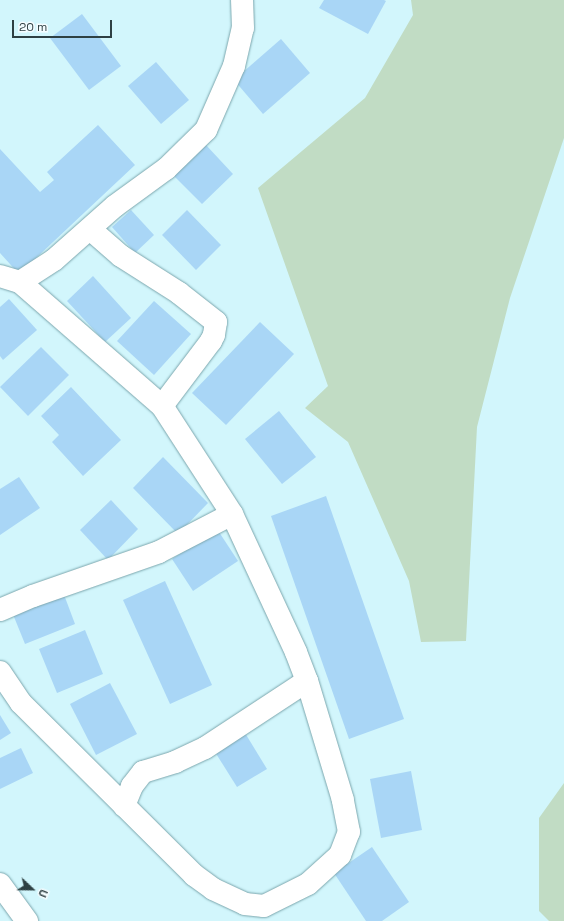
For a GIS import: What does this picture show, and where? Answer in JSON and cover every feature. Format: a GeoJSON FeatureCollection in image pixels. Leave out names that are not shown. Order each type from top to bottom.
{"type":"FeatureCollection","features":[{"type":"Feature","properties":{"kind":"street"},"geometry":{"type":"LineString","coordinates":[[0,672],[21,703],[194,875],[213,889],[245,904],[264,906],[308,884],[340,855],[349,832],[343,800],[307,681],[296,652],[232,514],[162,406],[10,279],[54,260],[115,206],[166,169],[206,130],[221,99],[234,66],[243,28],[242,0]]}},
{"type":"Feature","properties":{"kind":"street"},"geometry":{"type":"LineString","coordinates":[[90,229],[121,256],[179,293],[216,322],[214,335],[211,341],[162,406]]}},
{"type":"Feature","properties":{"kind":"street"},"geometry":{"type":"LineString","coordinates":[[0,610],[33,596],[159,552],[232,514]]}},
{"type":"Feature","properties":{"kind":"street"},"geometry":{"type":"LineString","coordinates":[[124,806],[132,786],[143,772],[175,762],[205,748],[307,681]]}},
{"type":"Feature","properties":{"kind":"street"},"geometry":{"type":"LineString","coordinates":[[0,884],[27,921]]}},
{"type":"Feature","properties":{"kind":"green space"},"geometry":{"type":"Polygon","coordinates":[[[411,0],[564,0],[564,138],[510,298],[477,427],[466,641],[421,642],[409,581],[348,442],[305,408],[328,386],[258,188],[365,98],[413,15],[411,0]]]}},
{"type":"Feature","properties":{"kind":"green space"},"geometry":{"type":"Polygon","coordinates":[[[564,783],[564,921],[549,921],[539,911],[539,818],[564,783]]]}},
{"type":"Feature","properties":{"kind":"building"},"geometry":{"type":"Polygon","coordinates":[[[324,0],[386,1],[368,34],[319,8],[324,0]]]}},
{"type":"Feature","properties":{"kind":"building"},"geometry":{"type":"Polygon","coordinates":[[[82,14],[121,66],[89,90],[50,38],[82,14]]]}},
{"type":"Feature","properties":{"kind":"building"},"geometry":{"type":"Polygon","coordinates":[[[281,39],[310,73],[263,114],[234,80],[281,39]]]}},
{"type":"Feature","properties":{"kind":"building"},"geometry":{"type":"Polygon","coordinates":[[[156,62],[189,100],[161,124],[128,86],[156,62]]]}},
{"type":"Feature","properties":{"kind":"building"},"geometry":{"type":"Polygon","coordinates":[[[98,125],[135,165],[19,274],[0,253],[0,149],[40,192],[54,180],[47,172],[98,125]]]}},
{"type":"Feature","properties":{"kind":"building"},"geometry":{"type":"Polygon","coordinates":[[[206,145],[233,174],[202,204],[174,176],[206,145]]]}},
{"type":"Feature","properties":{"kind":"building"},"geometry":{"type":"Polygon","coordinates":[[[131,210],[154,235],[135,253],[112,227],[131,210]]]}},
{"type":"Feature","properties":{"kind":"building"},"geometry":{"type":"Polygon","coordinates":[[[187,210],[221,245],[196,270],[162,235],[187,210]]]}},
{"type":"Feature","properties":{"kind":"building"},"geometry":{"type":"Polygon","coordinates":[[[93,276],[131,318],[105,342],[67,301],[93,276]]]}},
{"type":"Feature","properties":{"kind":"building"},"geometry":{"type":"Polygon","coordinates":[[[9,299],[37,330],[3,360],[0,356],[0,307],[9,299]]]}},
{"type":"Feature","properties":{"kind":"building"},"geometry":{"type":"Polygon","coordinates":[[[154,301],[191,334],[154,375],[117,341],[154,301]]]}},
{"type":"Feature","properties":{"kind":"building"},"geometry":{"type":"Polygon","coordinates":[[[260,322],[294,354],[226,425],[192,393],[260,322]]]}},
{"type":"Feature","properties":{"kind":"building"},"geometry":{"type":"Polygon","coordinates":[[[41,347],[69,375],[28,416],[0,387],[41,347]]]}},
{"type":"Feature","properties":{"kind":"building"},"geometry":{"type":"Polygon","coordinates":[[[71,387],[121,440],[83,476],[52,442],[59,435],[41,416],[71,387]]]}},
{"type":"Feature","properties":{"kind":"building"},"geometry":{"type":"Polygon","coordinates":[[[279,411],[316,457],[282,484],[245,439],[279,411]]]}},
{"type":"Feature","properties":{"kind":"building"},"geometry":{"type":"Polygon","coordinates":[[[163,457],[208,503],[178,534],[133,488],[163,457]]]}},
{"type":"Feature","properties":{"kind":"building"},"geometry":{"type":"Polygon","coordinates":[[[19,477],[40,508],[0,535],[0,489],[19,477]]]}},
{"type":"Feature","properties":{"kind":"building"},"geometry":{"type":"Polygon","coordinates":[[[326,496],[404,719],[349,739],[271,516],[326,496]]]}},
{"type":"Feature","properties":{"kind":"building"},"geometry":{"type":"Polygon","coordinates":[[[111,500],[138,529],[108,560],[80,530],[111,500]]]}},
{"type":"Feature","properties":{"kind":"building"},"geometry":{"type":"Polygon","coordinates":[[[217,529],[238,561],[193,591],[172,559],[217,529]]]}},
{"type":"Feature","properties":{"kind":"building"},"geometry":{"type":"Polygon","coordinates":[[[165,581],[212,685],[170,704],[123,600],[165,581]]]}},
{"type":"Feature","properties":{"kind":"building"},"geometry":{"type":"Polygon","coordinates":[[[63,592],[75,624],[25,644],[12,612],[63,592]]]}},
{"type":"Feature","properties":{"kind":"building"},"geometry":{"type":"Polygon","coordinates":[[[85,630],[103,674],[57,693],[39,649],[85,630]]]}},
{"type":"Feature","properties":{"kind":"building"},"geometry":{"type":"Polygon","coordinates":[[[110,683],[137,734],[96,755],[70,704],[110,683]]]}},
{"type":"Feature","properties":{"kind":"building"},"geometry":{"type":"Polygon","coordinates":[[[0,715],[11,733],[0,740],[0,715]]]}},
{"type":"Feature","properties":{"kind":"building"},"geometry":{"type":"Polygon","coordinates":[[[245,733],[267,769],[237,787],[215,752],[245,733]]]}},
{"type":"Feature","properties":{"kind":"building"},"geometry":{"type":"Polygon","coordinates":[[[21,748],[33,773],[0,789],[0,758],[21,748]]]}},
{"type":"Feature","properties":{"kind":"building"},"geometry":{"type":"Polygon","coordinates":[[[411,771],[422,830],[381,838],[370,779],[411,771]]]}},
{"type":"Feature","properties":{"kind":"building"},"geometry":{"type":"Polygon","coordinates":[[[372,847],[409,902],[382,921],[366,921],[334,873],[372,847]]]}}]}
